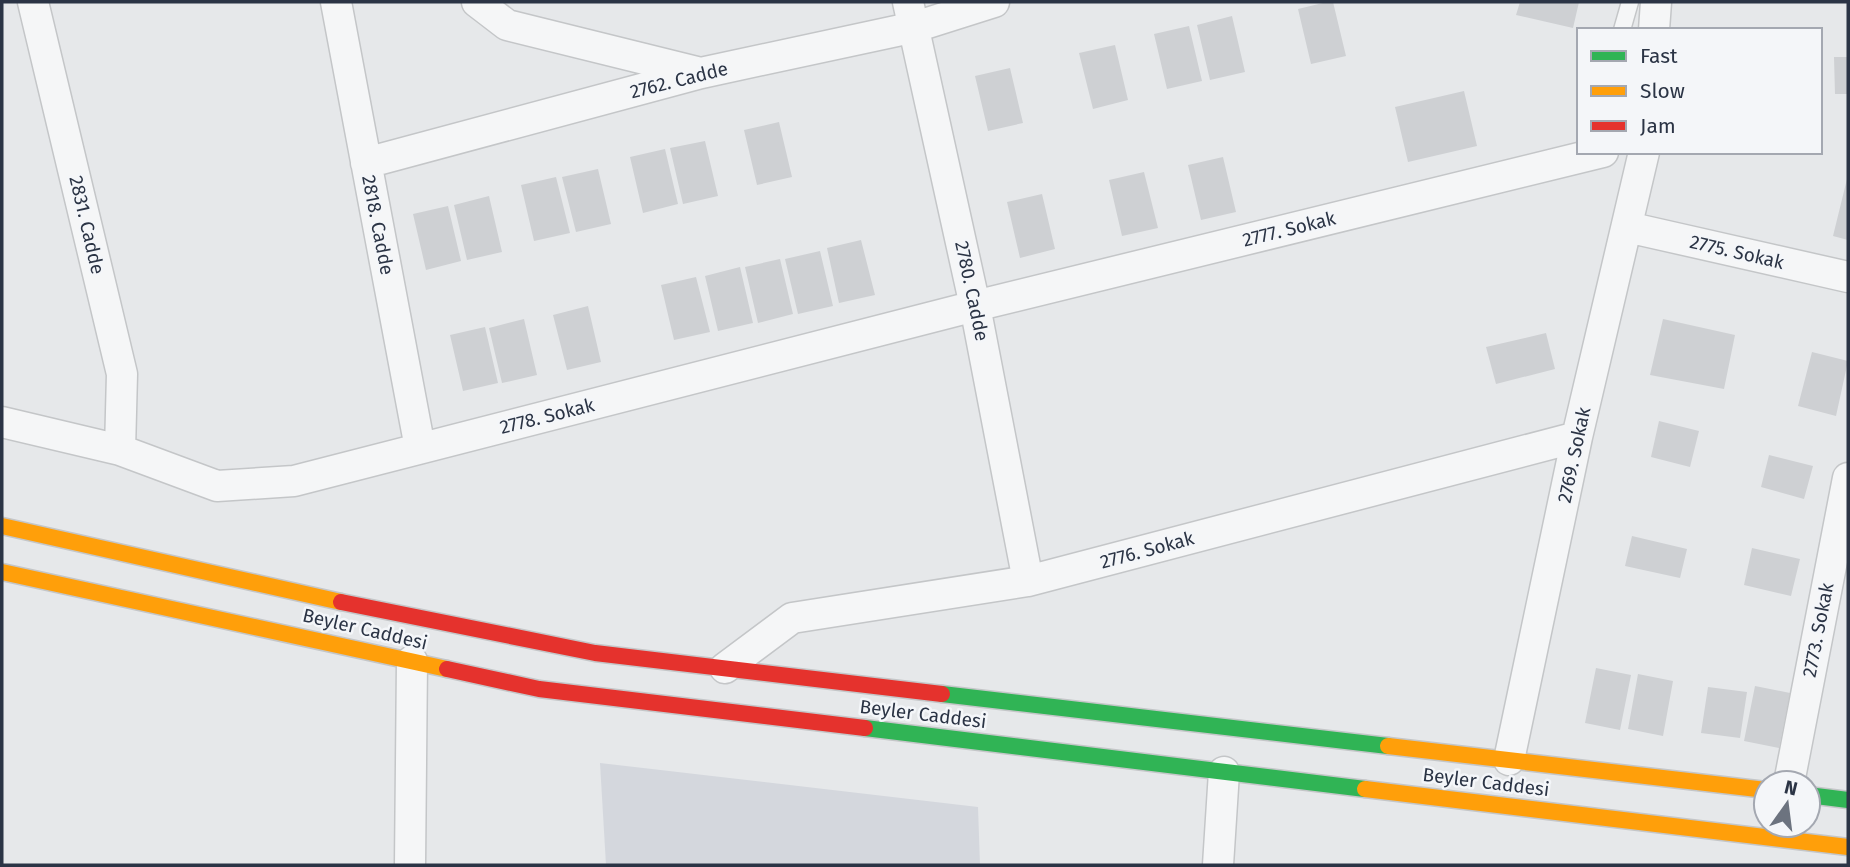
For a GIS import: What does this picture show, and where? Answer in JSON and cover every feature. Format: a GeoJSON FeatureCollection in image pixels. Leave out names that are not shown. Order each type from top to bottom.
{"type":"FeatureCollection","features":[{"type":"Feature","properties":{"kind":"main road","name":"Beyler Caddesi"},"geometry":{"type":"LineString","coordinates":[[2,526],[303,594],[595,653],[1227,733],[1508,765],[1752,789]]}},
{"type":"Feature","properties":{"kind":"main road","name":"Beyler Caddesi"},"geometry":{"type":"LineString","coordinates":[[2,572],[539,689],[1225,766],[1503,800],[1848,847]]}},
{"type":"Feature","properties":{"kind":"main road"},"geometry":{"type":"LineString","coordinates":[[1822,797],[1848,800]]}},
{"type":"Feature","properties":{"kind":"street","name":"2831. Cadde"},"geometry":{"type":"LineString","coordinates":[[33,2],[122,374],[120,450]]}},
{"type":"Feature","properties":{"kind":"street","name":"2818. Cadde"},"geometry":{"type":"LineString","coordinates":[[336,2],[420,448]]}},
{"type":"Feature","properties":{"kind":"street"},"geometry":{"type":"LineString","coordinates":[[477,2],[507,25],[701,73]]}},
{"type":"Feature","properties":{"kind":"street","name":"2762. Cadde"},"geometry":{"type":"LineString","coordinates":[[366,163],[912,14],[994,2]]}},
{"type":"Feature","properties":{"kind":"street"},"geometry":{"type":"LineString","coordinates":[[1654,28],[1656,2]]}},
{"type":"Feature","properties":{"kind":"street","name":"2780. Cadde"},"geometry":{"type":"LineString","coordinates":[[912,14],[975,306],[1028,581]]}},
{"type":"Feature","properties":{"kind":"street","name":"2777. Sokak"},"geometry":{"type":"LineString","coordinates":[[975,306],[1590,154]]}},
{"type":"Feature","properties":{"kind":"street","name":"2769. Sokak"},"geometry":{"type":"LineString","coordinates":[[1508,765],[1577,437],[1644,154]]}},
{"type":"Feature","properties":{"kind":"street","name":"2775. Sokak"},"geometry":{"type":"LineString","coordinates":[[1626,227],[1848,277]]}},
{"type":"Feature","properties":{"kind":"street","name":"2778. Sokak"},"geometry":{"type":"LineString","coordinates":[[2,422],[120,450],[217,486],[295,481],[975,306]]}},
{"type":"Feature","properties":{"kind":"street","name":"2776. Sokak"},"geometry":{"type":"LineString","coordinates":[[725,668],[792,618],[1028,581],[1577,437]]}},
{"type":"Feature","properties":{"kind":"street","name":"2773. Sokak"},"geometry":{"type":"LineString","coordinates":[[1792,769],[1848,478]]}},
{"type":"Feature","properties":{"kind":"street"},"geometry":{"type":"LineString","coordinates":[[410,865],[412,661]]}},
{"type":"Feature","properties":{"kind":"street"},"geometry":{"type":"LineString","coordinates":[[1218,865],[1225,766]]}},
{"type":"Feature","properties":{"kind":"lane"},"geometry":{"type":"LineString","coordinates":[[1623,28],[1630,2]]}},
{"type":"Feature","properties":{"kind":"shaded area"},"geometry":{"type":"Polygon","coordinates":[[[600,763],[978,807],[980,865],[606,865],[600,763]]]}},
{"type":"Feature","properties":{"kind":"building"},"geometry":{"type":"Polygon","coordinates":[[[1333,2],[1346,56],[1311,64],[1298,9],[1333,2]]]}},
{"type":"Feature","properties":{"kind":"building"},"geometry":{"type":"Polygon","coordinates":[[[1520,2],[1579,2],[1573,28],[1516,15],[1520,2]]]}},
{"type":"Feature","properties":{"kind":"building"},"geometry":{"type":"Polygon","coordinates":[[[1232,16],[1245,72],[1210,80],[1197,25],[1232,16]]]}},
{"type":"Feature","properties":{"kind":"building"},"geometry":{"type":"Polygon","coordinates":[[[1189,26],[1202,81],[1167,89],[1154,34],[1189,26]]]}},
{"type":"Feature","properties":{"kind":"building"},"geometry":{"type":"Polygon","coordinates":[[[1115,45],[1128,100],[1093,109],[1079,53],[1115,45]]]}},
{"type":"Feature","properties":{"kind":"building"},"geometry":{"type":"Polygon","coordinates":[[[1834,57],[1848,57],[1848,94],[1835,94],[1834,57]]]}},
{"type":"Feature","properties":{"kind":"building"},"geometry":{"type":"Polygon","coordinates":[[[1010,68],[1023,123],[988,131],[975,76],[1010,68]]]}},
{"type":"Feature","properties":{"kind":"building"},"geometry":{"type":"Polygon","coordinates":[[[1464,91],[1477,146],[1408,162],[1395,107],[1464,91]]]}},
{"type":"Feature","properties":{"kind":"building"},"geometry":{"type":"Polygon","coordinates":[[[779,122],[792,177],[757,185],[744,130],[779,122]]]}},
{"type":"Feature","properties":{"kind":"building"},"geometry":{"type":"Polygon","coordinates":[[[705,141],[718,196],[683,204],[670,148],[705,141]]]}},
{"type":"Feature","properties":{"kind":"building"},"geometry":{"type":"Polygon","coordinates":[[[665,149],[678,204],[643,213],[630,157],[665,149]]]}},
{"type":"Feature","properties":{"kind":"building"},"geometry":{"type":"Polygon","coordinates":[[[1223,157],[1236,212],[1201,220],[1188,165],[1223,157]]]}},
{"type":"Feature","properties":{"kind":"building"},"geometry":{"type":"Polygon","coordinates":[[[598,169],[611,224],[576,232],[562,177],[598,169]]]}},
{"type":"Feature","properties":{"kind":"building"},"geometry":{"type":"Polygon","coordinates":[[[1144,172],[1158,228],[1122,236],[1109,180],[1144,172]]]}},
{"type":"Feature","properties":{"kind":"building"},"geometry":{"type":"Polygon","coordinates":[[[556,177],[570,233],[534,241],[521,185],[556,177]]]}},
{"type":"Feature","properties":{"kind":"building"},"geometry":{"type":"Polygon","coordinates":[[[1848,179],[1848,240],[1833,236],[1848,179]]]}},
{"type":"Feature","properties":{"kind":"building"},"geometry":{"type":"Polygon","coordinates":[[[1042,194],[1055,249],[1020,258],[1007,202],[1042,194]]]}},
{"type":"Feature","properties":{"kind":"building"},"geometry":{"type":"Polygon","coordinates":[[[489,196],[502,252],[467,260],[454,205],[489,196]]]}},
{"type":"Feature","properties":{"kind":"building"},"geometry":{"type":"Polygon","coordinates":[[[448,206],[461,261],[426,270],[413,214],[448,206]]]}},
{"type":"Feature","properties":{"kind":"building"},"geometry":{"type":"Polygon","coordinates":[[[861,240],[875,295],[839,303],[827,248],[861,240]]]}},
{"type":"Feature","properties":{"kind":"building"},"geometry":{"type":"Polygon","coordinates":[[[820,251],[833,306],[798,314],[785,259],[820,251]]]}},
{"type":"Feature","properties":{"kind":"building"},"geometry":{"type":"Polygon","coordinates":[[[780,259],[793,314],[758,323],[745,267],[780,259]]]}},
{"type":"Feature","properties":{"kind":"building"},"geometry":{"type":"Polygon","coordinates":[[[740,267],[753,323],[718,331],[705,276],[740,267]]]}},
{"type":"Feature","properties":{"kind":"building"},"geometry":{"type":"Polygon","coordinates":[[[696,277],[710,332],[674,340],[661,285],[696,277]]]}},
{"type":"Feature","properties":{"kind":"building"},"geometry":{"type":"Polygon","coordinates":[[[588,306],[601,362],[567,370],[553,315],[588,306]]]}},
{"type":"Feature","properties":{"kind":"building"},"geometry":{"type":"Polygon","coordinates":[[[524,319],[537,375],[502,383],[489,328],[524,319]]]}},
{"type":"Feature","properties":{"kind":"building"},"geometry":{"type":"Polygon","coordinates":[[[1663,319],[1735,335],[1724,389],[1650,375],[1663,319]]]}},
{"type":"Feature","properties":{"kind":"building"},"geometry":{"type":"Polygon","coordinates":[[[485,327],[498,383],[463,391],[450,335],[485,327]]]}},
{"type":"Feature","properties":{"kind":"building"},"geometry":{"type":"Polygon","coordinates":[[[1546,333],[1555,369],[1496,384],[1486,347],[1546,333]]]}},
{"type":"Feature","properties":{"kind":"building"},"geometry":{"type":"Polygon","coordinates":[[[1812,352],[1848,361],[1836,416],[1798,406],[1812,352]]]}},
{"type":"Feature","properties":{"kind":"building"},"geometry":{"type":"Polygon","coordinates":[[[1659,421],[1699,431],[1690,467],[1651,457],[1659,421]]]}},
{"type":"Feature","properties":{"kind":"building"},"geometry":{"type":"Polygon","coordinates":[[[1769,455],[1813,466],[1804,499],[1761,487],[1769,455]]]}},
{"type":"Feature","properties":{"kind":"building"},"geometry":{"type":"Polygon","coordinates":[[[1632,536],[1687,549],[1680,578],[1625,566],[1632,536]]]}},
{"type":"Feature","properties":{"kind":"building"},"geometry":{"type":"Polygon","coordinates":[[[1752,548],[1800,559],[1791,596],[1744,585],[1752,548]]]}},
{"type":"Feature","properties":{"kind":"building"},"geometry":{"type":"Polygon","coordinates":[[[1596,668],[1631,675],[1620,730],[1585,723],[1596,668]]]}},
{"type":"Feature","properties":{"kind":"building"},"geometry":{"type":"Polygon","coordinates":[[[1638,674],[1673,681],[1663,736],[1628,729],[1638,674]]]}},
{"type":"Feature","properties":{"kind":"building"},"geometry":{"type":"Polygon","coordinates":[[[1755,686],[1790,693],[1779,748],[1744,741],[1755,686]]]}},
{"type":"Feature","properties":{"kind":"building"},"geometry":{"type":"Polygon","coordinates":[[[1708,687],[1747,692],[1740,738],[1701,733],[1708,687]]]}},
{"type":"Feature","properties":{"kind":"traffic: fast"},"geometry":{"type":"LineString","coordinates":[[942,694],[1388,746]]}},
{"type":"Feature","properties":{"kind":"traffic: fast"},"geometry":{"type":"LineString","coordinates":[[865,728],[1365,789]]}},
{"type":"Feature","properties":{"kind":"traffic: fast"},"geometry":{"type":"LineString","coordinates":[[1822,797],[1848,800]]}},
{"type":"Feature","properties":{"kind":"traffic: slow"},"geometry":{"type":"LineString","coordinates":[[2,526],[341,602]]}},
{"type":"Feature","properties":{"kind":"traffic: slow"},"geometry":{"type":"LineString","coordinates":[[2,572],[447,669]]}},
{"type":"Feature","properties":{"kind":"traffic: slow"},"geometry":{"type":"LineString","coordinates":[[1388,746],[1752,788]]}},
{"type":"Feature","properties":{"kind":"traffic: slow"},"geometry":{"type":"LineString","coordinates":[[1365,789],[1848,847]]}},
{"type":"Feature","properties":{"kind":"traffic: jam"},"geometry":{"type":"LineString","coordinates":[[341,602],[595,653],[942,694]]}},
{"type":"Feature","properties":{"kind":"traffic: jam"},"geometry":{"type":"LineString","coordinates":[[447,669],[539,689],[865,728]]}}]}
